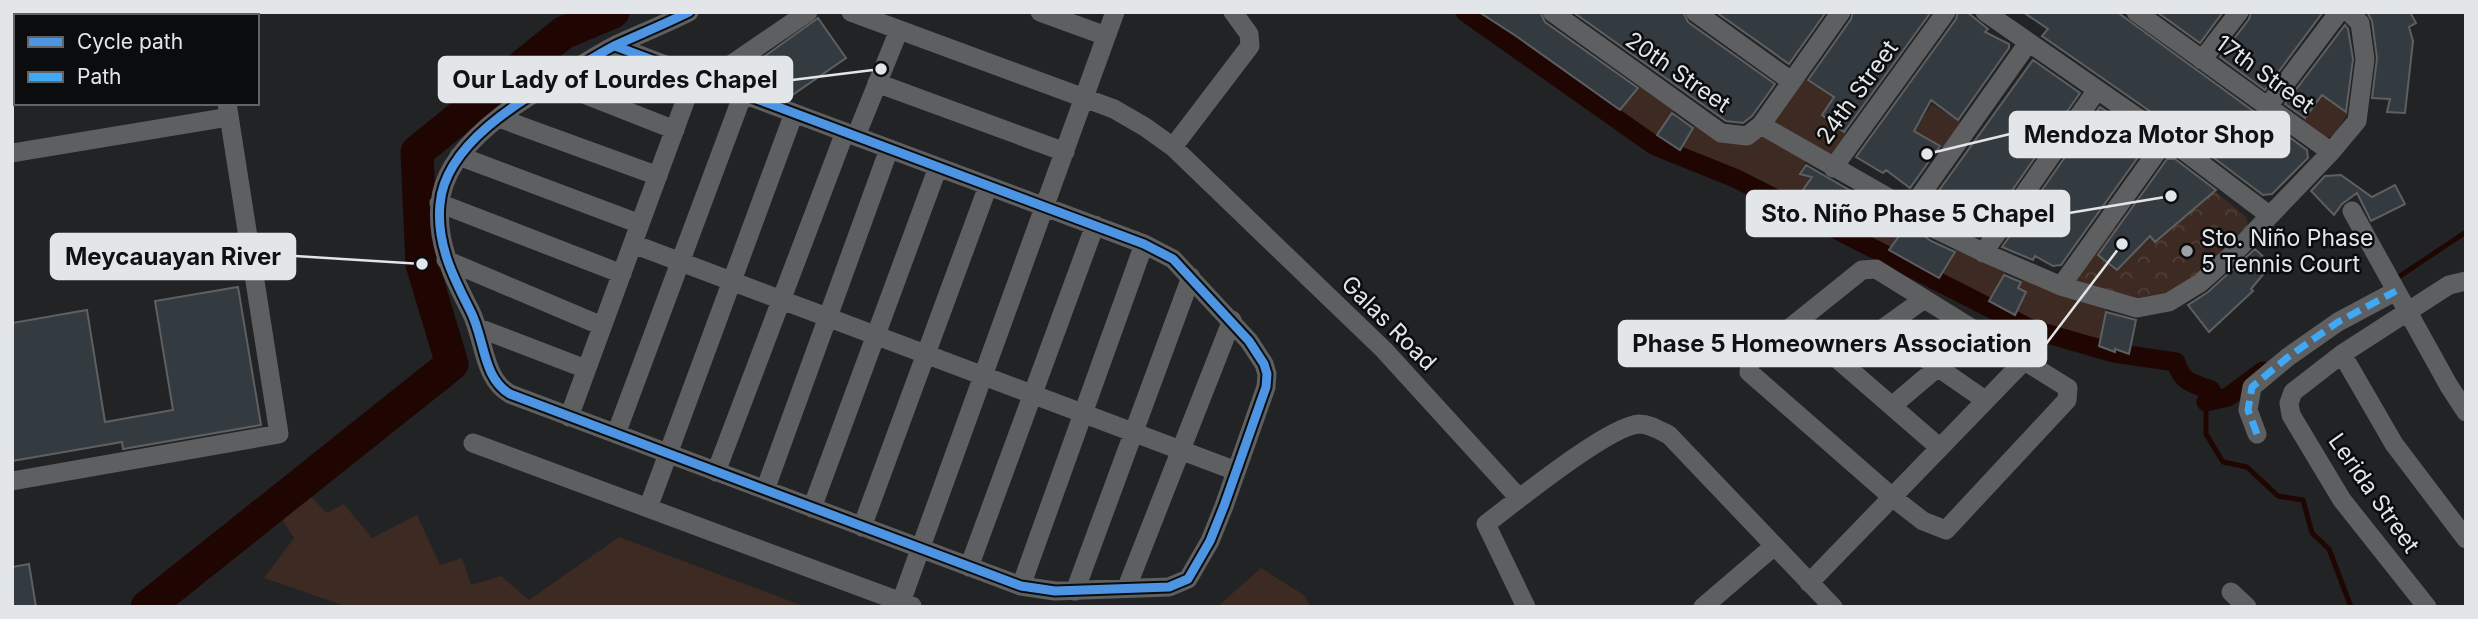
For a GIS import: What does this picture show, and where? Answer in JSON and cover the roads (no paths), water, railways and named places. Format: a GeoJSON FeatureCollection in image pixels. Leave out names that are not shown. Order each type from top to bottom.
{"type":"FeatureCollection","features":[{"type":"Feature","properties":{"kind":"street"},"geometry":{"type":"LineString","coordinates":[[615,46],[1095,225],[1144,244],[1173,259],[1232,320],[1258,352],[1267,374],[1264,395],[1210,541],[1188,579],[1169,587],[1075,591],[1021,586],[500,388],[489,369],[479,328],[446,260],[439,203],[447,179],[459,156],[499,118],[553,82],[615,46],[690,12]]}},
{"type":"Feature","properties":{"kind":"street"},"geometry":{"type":"LineString","coordinates":[[569,416],[675,130],[701,79],[808,12]]}},
{"type":"Feature","properties":{"kind":"street","name":"Galas Road"},"geometry":{"type":"LineString","coordinates":[[851,12],[1114,109],[1146,127],[1173,147],[1384,351],[1520,498]]}},
{"type":"Feature","properties":{"kind":"street"},"geometry":{"type":"LineString","coordinates":[[1040,12],[1107,36]]}},
{"type":"Feature","properties":{"kind":"street"},"geometry":{"type":"LineString","coordinates":[[473,443],[907,605],[920,548],[1115,12]]}},
{"type":"Feature","properties":{"kind":"street"},"geometry":{"type":"LineString","coordinates":[[1173,147],[1250,46],[1249,34],[1233,12]]}},
{"type":"Feature","properties":{"kind":"street","name":"20th Street"},"geometry":{"type":"LineString","coordinates":[[1552,12],[1721,133],[1754,130],[1833,167],[1910,210],[1937,230],[1983,253],[2061,286],[2137,308],[2169,302],[2200,284],[2331,152],[2357,121],[2365,59],[2360,23],[2349,12]]}},
{"type":"Feature","properties":{"kind":"street"},"geometry":{"type":"LineString","coordinates":[[1695,12],[1791,81]]}},
{"type":"Feature","properties":{"kind":"street","name":"24th Street"},"geometry":{"type":"LineString","coordinates":[[1833,167],[1946,12]]}},
{"type":"Feature","properties":{"kind":"street"},"geometry":{"type":"LineString","coordinates":[[1985,12],[2167,138],[2269,215]]}},
{"type":"Feature","properties":{"kind":"street","name":"17th Street"},"geometry":{"type":"LineString","coordinates":[[2136,12],[2331,152]]}},
{"type":"Feature","properties":{"kind":"street"},"geometry":{"type":"LineString","coordinates":[[2202,60],[2239,12]]}},
{"type":"Feature","properties":{"kind":"street"},"geometry":{"type":"LineString","coordinates":[[2267,106],[2339,12]]}},
{"type":"Feature","properties":{"kind":"street"},"geometry":{"type":"LineString","coordinates":[[1754,130],[1838,13]]}},
{"type":"Feature","properties":{"kind":"street"},"geometry":{"type":"LineString","coordinates":[[716,472],[850,134],[877,83],[899,30]]}},
{"type":"Feature","properties":{"kind":"street"},"geometry":{"type":"LineString","coordinates":[[1910,210],[2028,43]]}},
{"type":"Feature","properties":{"kind":"street"},"geometry":{"type":"LineString","coordinates":[[553,82],[675,130]]}},
{"type":"Feature","properties":{"kind":"street"},"geometry":{"type":"LineString","coordinates":[[877,83],[1065,152]]}},
{"type":"Feature","properties":{"kind":"street"},"geometry":{"type":"LineString","coordinates":[[1983,253],[2096,90]]}},
{"type":"Feature","properties":{"kind":"street"},"geometry":{"type":"LineString","coordinates":[[616,434],[743,94]]}},
{"type":"Feature","properties":{"kind":"street"},"geometry":{"type":"LineString","coordinates":[[12,153],[228,110],[279,434],[12,481]]}},
{"type":"Feature","properties":{"kind":"street"},"geometry":{"type":"LineString","coordinates":[[648,508],[794,113]]}},
{"type":"Feature","properties":{"kind":"street"},"geometry":{"type":"LineString","coordinates":[[499,118],[658,176]]}},
{"type":"Feature","properties":{"kind":"street"},"geometry":{"type":"LineString","coordinates":[[2061,286],[2167,138]]}},
{"type":"Feature","properties":{"kind":"street"},"geometry":{"type":"LineString","coordinates":[[765,490],[889,149]]}},
{"type":"Feature","properties":{"kind":"street"},"geometry":{"type":"LineString","coordinates":[[459,156],[640,224]]}},
{"type":"Feature","properties":{"kind":"street"},"geometry":{"type":"LineString","coordinates":[[812,508],[937,166]]}},
{"type":"Feature","properties":{"kind":"street"},"geometry":{"type":"LineString","coordinates":[[862,527],[988,186]]}},
{"type":"Feature","properties":{"kind":"street"},"geometry":{"type":"LineString","coordinates":[[439,203],[622,274]]}},
{"type":"Feature","properties":{"kind":"street"},"geometry":{"type":"LineString","coordinates":[[2352,211],[2466,412]]}},
{"type":"Feature","properties":{"kind":"street"},"geometry":{"type":"LineString","coordinates":[[969,567],[1095,225]]}},
{"type":"Feature","properties":{"kind":"street"},"geometry":{"type":"LineString","coordinates":[[633,244],[1236,471]]}},
{"type":"Feature","properties":{"kind":"street"},"geometry":{"type":"LineString","coordinates":[[1021,586],[1144,244]]}},
{"type":"Feature","properties":{"kind":"street"},"geometry":{"type":"LineString","coordinates":[[446,260],[602,326]]}},
{"type":"Feature","properties":{"kind":"street"},"geometry":{"type":"LineString","coordinates":[[1876,269],[2068,388],[2067,400],[1946,530],[1923,521],[1892,497],[1749,372],[1751,359],[1796,323],[1862,270],[1876,269]]}},
{"type":"Feature","properties":{"kind":"street"},"geometry":{"type":"LineString","coordinates":[[1075,591],[1191,277]]}},
{"type":"Feature","properties":{"kind":"street"},"geometry":{"type":"LineString","coordinates":[[2466,281],[2449,285],[2343,354],[2394,444],[2466,539]]}},
{"type":"Feature","properties":{"kind":"street"},"geometry":{"type":"LineString","coordinates":[[2257,434],[2248,410],[2252,387],[2337,322],[2396,291]]}},
{"type":"Feature","properties":{"kind":"street"},"geometry":{"type":"LineString","coordinates":[[1839,360],[1924,299]]}},
{"type":"Feature","properties":{"kind":"street"},"geometry":{"type":"LineString","coordinates":[[1127,587],[1232,320]]}},
{"type":"Feature","properties":{"kind":"street"},"geometry":{"type":"LineString","coordinates":[[1796,323],[1940,448]]}},
{"type":"Feature","properties":{"kind":"street"},"geometry":{"type":"LineString","coordinates":[[479,328],[586,369]]}},
{"type":"Feature","properties":{"kind":"street"},"geometry":{"type":"LineString","coordinates":[[1882,329],[1985,400]]}},
{"type":"Feature","properties":{"kind":"street","name":"Lerida Street"},"geometry":{"type":"LineString","coordinates":[[2343,354],[2293,392],[2289,403],[2291,415],[2342,500],[2427,607]]}},
{"type":"Feature","properties":{"kind":"street"},"geometry":{"type":"LineString","coordinates":[[1809,583],[2024,361]]}},
{"type":"Feature","properties":{"kind":"street"},"geometry":{"type":"LineString","coordinates":[[1892,406],[1938,367]]}},
{"type":"Feature","properties":{"kind":"street"},"geometry":{"type":"LineString","coordinates":[[1525,607],[1486,524],[1612,433],[1640,424],[1654,427],[1669,435],[1833,607]]}},
{"type":"Feature","properties":{"kind":"street"},"geometry":{"type":"LineString","coordinates":[[1703,607],[1773,547]]}},
{"type":"Feature","properties":{"kind":"street"},"geometry":{"type":"LineString","coordinates":[[2231,592],[2248,607]]}},
{"type":"Feature","properties":{"kind":"waterway"},"geometry":{"type":"LineString","coordinates":[[147,607],[452,364],[422,264],[417,152],[563,33],[613,12]]}},
{"type":"Feature","properties":{"kind":"waterway"},"geometry":{"type":"LineString","coordinates":[[1465,12],[1655,146],[1737,179],[2031,329],[2114,353],[2176,362],[2185,378],[2211,390],[2206,402]]}},
{"type":"Feature","properties":{"kind":"waterway"},"geometry":{"type":"LineString","coordinates":[[2400,276],[2466,232]]}},
{"type":"Feature","properties":{"kind":"waterway"},"geometry":{"type":"LineString","coordinates":[[2206,402],[2228,397],[2263,371]]}},
{"type":"Feature","properties":{"kind":"waterway"},"geometry":{"type":"LineString","coordinates":[[2206,402],[2206,434],[2223,462],[2247,467],[2278,496],[2303,500],[2312,533],[2329,549],[2351,607]]}},
{"type":"Feature","properties":{"kind":"place","name":"Our Lady of Lourdes Chapel"},"geometry":{"type":"Point","coordinates":[881,69]}},
{"type":"Feature","properties":{"kind":"place","name":"Mendoza Motor Shop"},"geometry":{"type":"Point","coordinates":[1927,154]}},
{"type":"Feature","properties":{"kind":"place","name":"Sto. Niño Phase 5 Chapel"},"geometry":{"type":"Point","coordinates":[2171,196]}},
{"type":"Feature","properties":{"kind":"place","name":"Phase 5 Homeowners Association"},"geometry":{"type":"Point","coordinates":[2122,244]}},
{"type":"Feature","properties":{"kind":"place","name":"Sto. Niño Phase 5 Tennis Court"},"geometry":{"type":"Point","coordinates":[2187,251]}},
{"type":"Feature","properties":{"kind":"place","name":"Meycauayan River"},"geometry":{"type":"Point","coordinates":[422,264]}}]}
